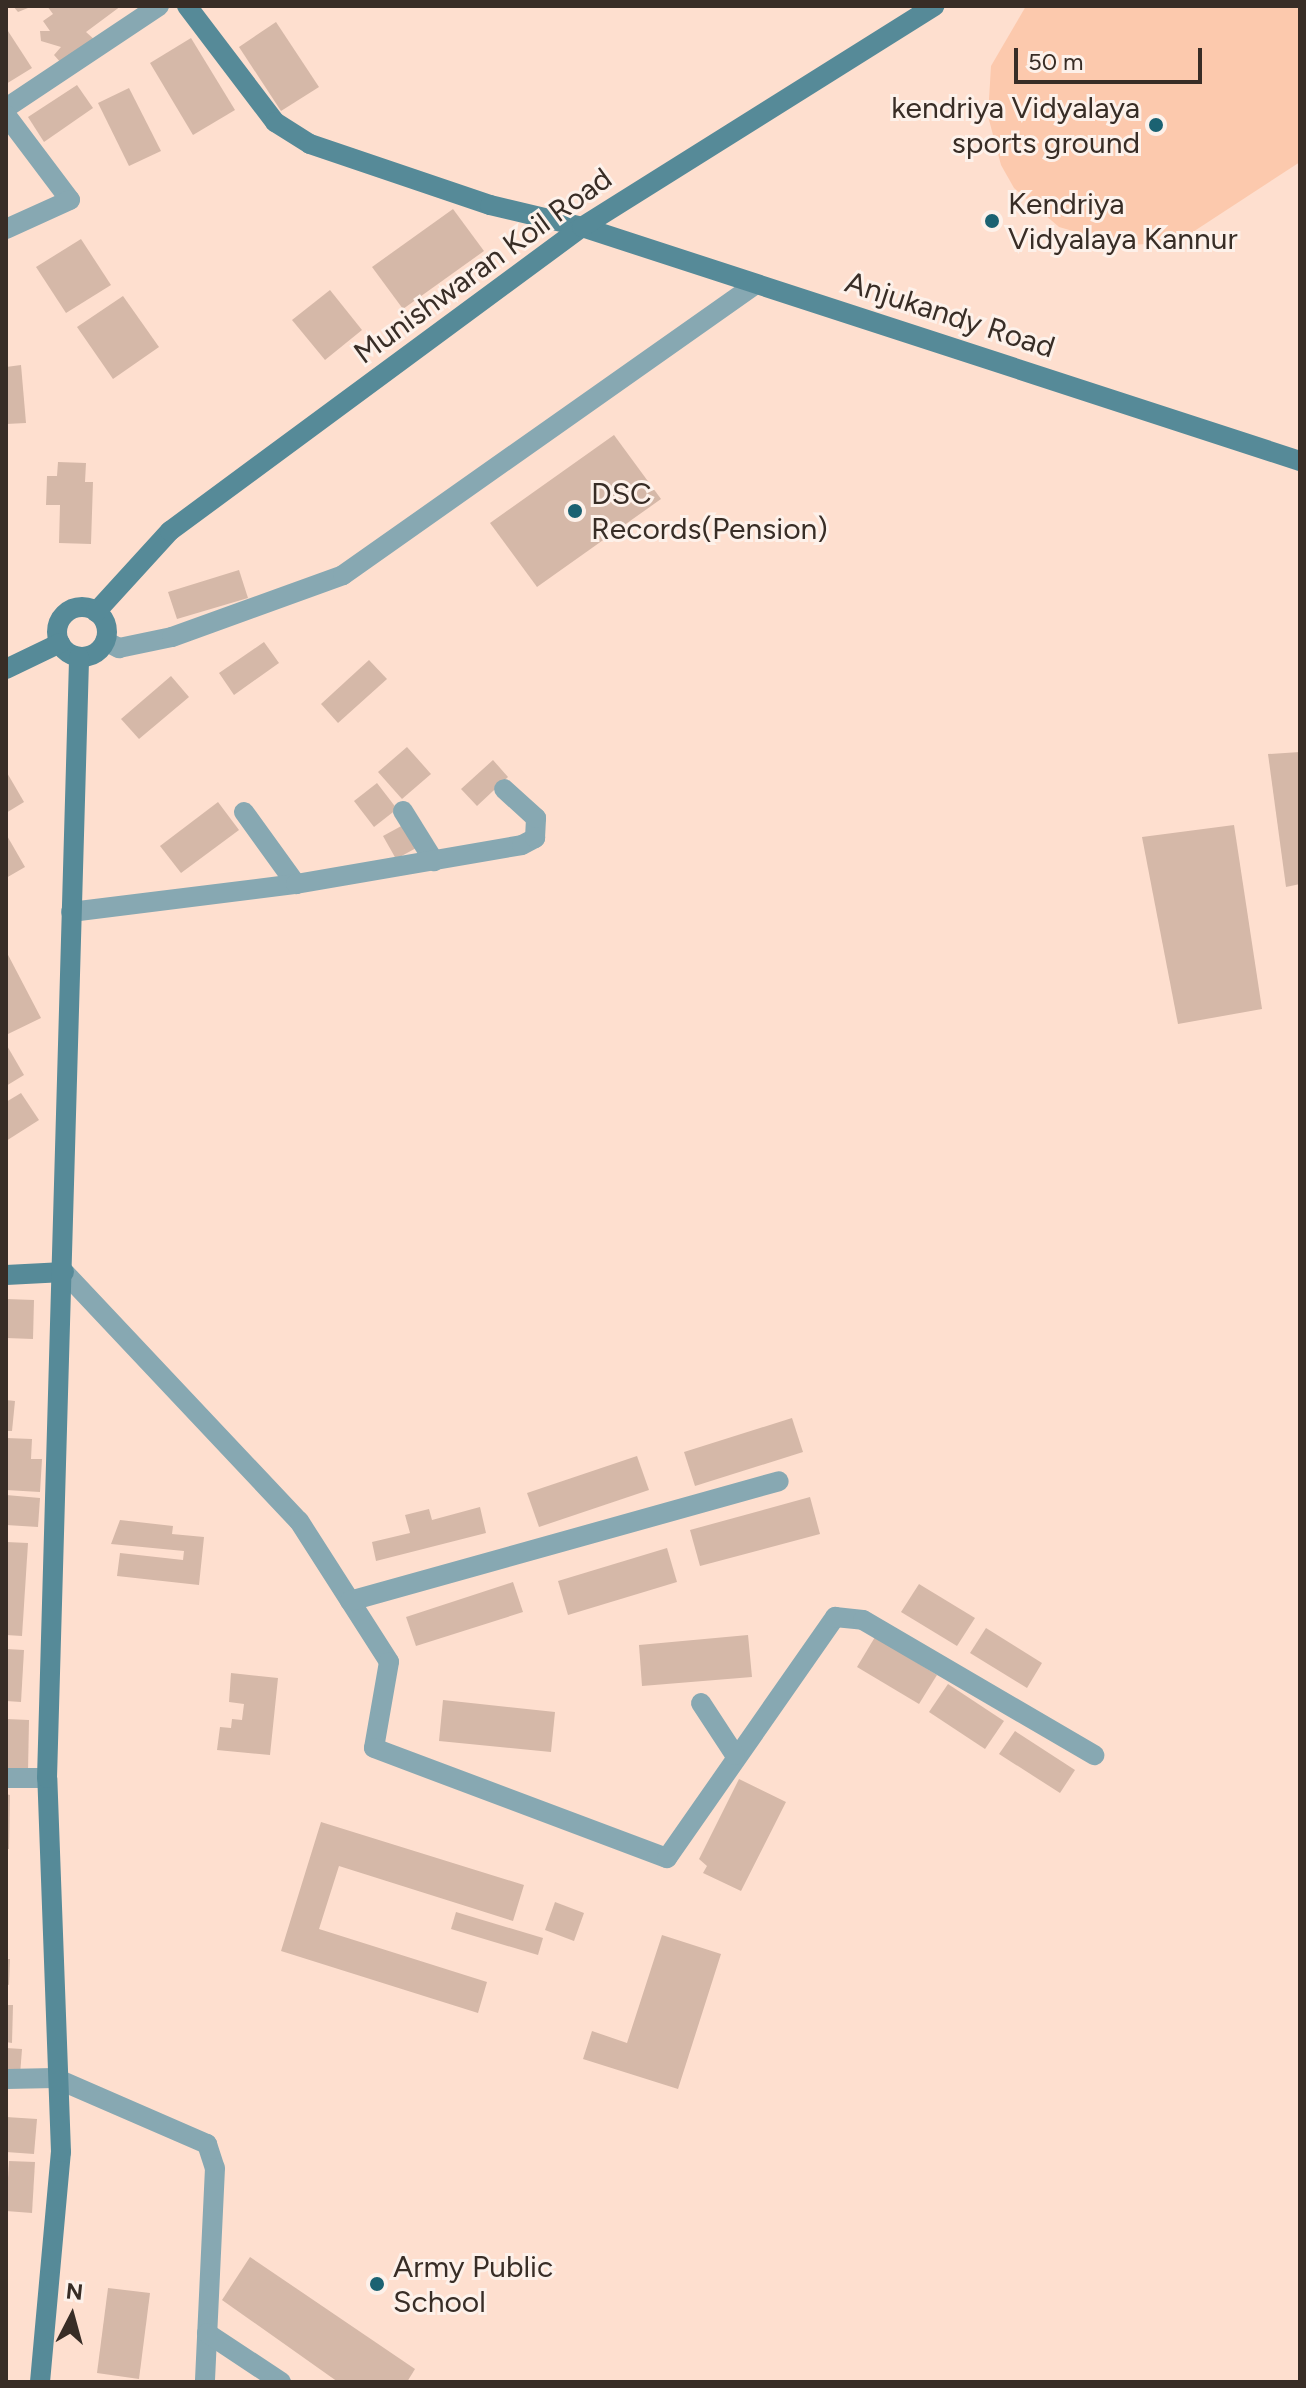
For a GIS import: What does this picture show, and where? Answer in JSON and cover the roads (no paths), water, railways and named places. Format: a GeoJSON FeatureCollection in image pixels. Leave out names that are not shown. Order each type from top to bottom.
{"type":"FeatureCollection","features":[{"type":"Feature","properties":{"kind":"street"},"geometry":{"type":"LineString","coordinates":[[6,108],[159,6]]}},
{"type":"Feature","properties":{"kind":"street","name":"Anjukandy Road"},"geometry":{"type":"LineString","coordinates":[[187,6],[275,122],[293,136],[416,182],[529,217],[582,227],[1300,461]]}},
{"type":"Feature","properties":{"kind":"street","name":"Munishwaran Koil Road"},"geometry":{"type":"LineString","coordinates":[[96,612],[170,531],[582,227],[909,14],[934,6]]}},
{"type":"Feature","properties":{"kind":"street"},"geometry":{"type":"LineString","coordinates":[[6,115],[70,200],[6,229]]}},
{"type":"Feature","properties":{"kind":"street"},"geometry":{"type":"LineString","coordinates":[[105,641],[119,648],[172,637],[343,575],[756,284]]}},
{"type":"Feature","properties":{"kind":"street"},"geometry":{"type":"LineString","coordinates":[[81,608],[96,612],[106,625],[105,641],[95,653],[79,657],[60,643],[58,627],[66,614],[81,608]]}},
{"type":"Feature","properties":{"kind":"street"},"geometry":{"type":"LineString","coordinates":[[6,669],[60,643]]}},
{"type":"Feature","properties":{"kind":"street"},"geometry":{"type":"LineString","coordinates":[[40,2382],[61,2152],[55,2078],[47,1778],[64,1272],[79,657]]}},
{"type":"Feature","properties":{"kind":"street"},"geometry":{"type":"LineString","coordinates":[[71,912],[296,884],[522,845],[535,838],[536,818],[504,789]]}},
{"type":"Feature","properties":{"kind":"street"},"geometry":{"type":"LineString","coordinates":[[403,811],[434,861]]}},
{"type":"Feature","properties":{"kind":"street"},"geometry":{"type":"LineString","coordinates":[[244,812],[296,884]]}},
{"type":"Feature","properties":{"kind":"street"},"geometry":{"type":"LineString","coordinates":[[6,1275],[64,1272],[299,1521],[389,1662],[374,1748],[667,1858],[735,1755],[835,1617],[863,1620],[1094,1755]]}},
{"type":"Feature","properties":{"kind":"street"},"geometry":{"type":"LineString","coordinates":[[350,1601],[779,1481]]}},
{"type":"Feature","properties":{"kind":"street"},"geometry":{"type":"LineString","coordinates":[[701,1703],[735,1755]]}},
{"type":"Feature","properties":{"kind":"street"},"geometry":{"type":"LineString","coordinates":[[6,1778],[47,1778]]}},
{"type":"Feature","properties":{"kind":"street"},"geometry":{"type":"LineString","coordinates":[[6,2079],[55,2078],[207,2144],[215,2168],[205,2382]]}},
{"type":"Feature","properties":{"kind":"street"},"geometry":{"type":"LineString","coordinates":[[207,2333],[281,2382]]}},
{"type":"Feature","properties":{"kind":"place","name":"kendriya Vidyalaya sports ground"},"geometry":{"type":"Point","coordinates":[1156,125]}},
{"type":"Feature","properties":{"kind":"place","name":"Kendriya Vidyalaya Kannur"},"geometry":{"type":"Point","coordinates":[992,221]}},
{"type":"Feature","properties":{"kind":"place","name":"DSC Records(Pension)"},"geometry":{"type":"Point","coordinates":[575,511]}},
{"type":"Feature","properties":{"kind":"place","name":"Army Public School"},"geometry":{"type":"Point","coordinates":[377,2284]}}]}
